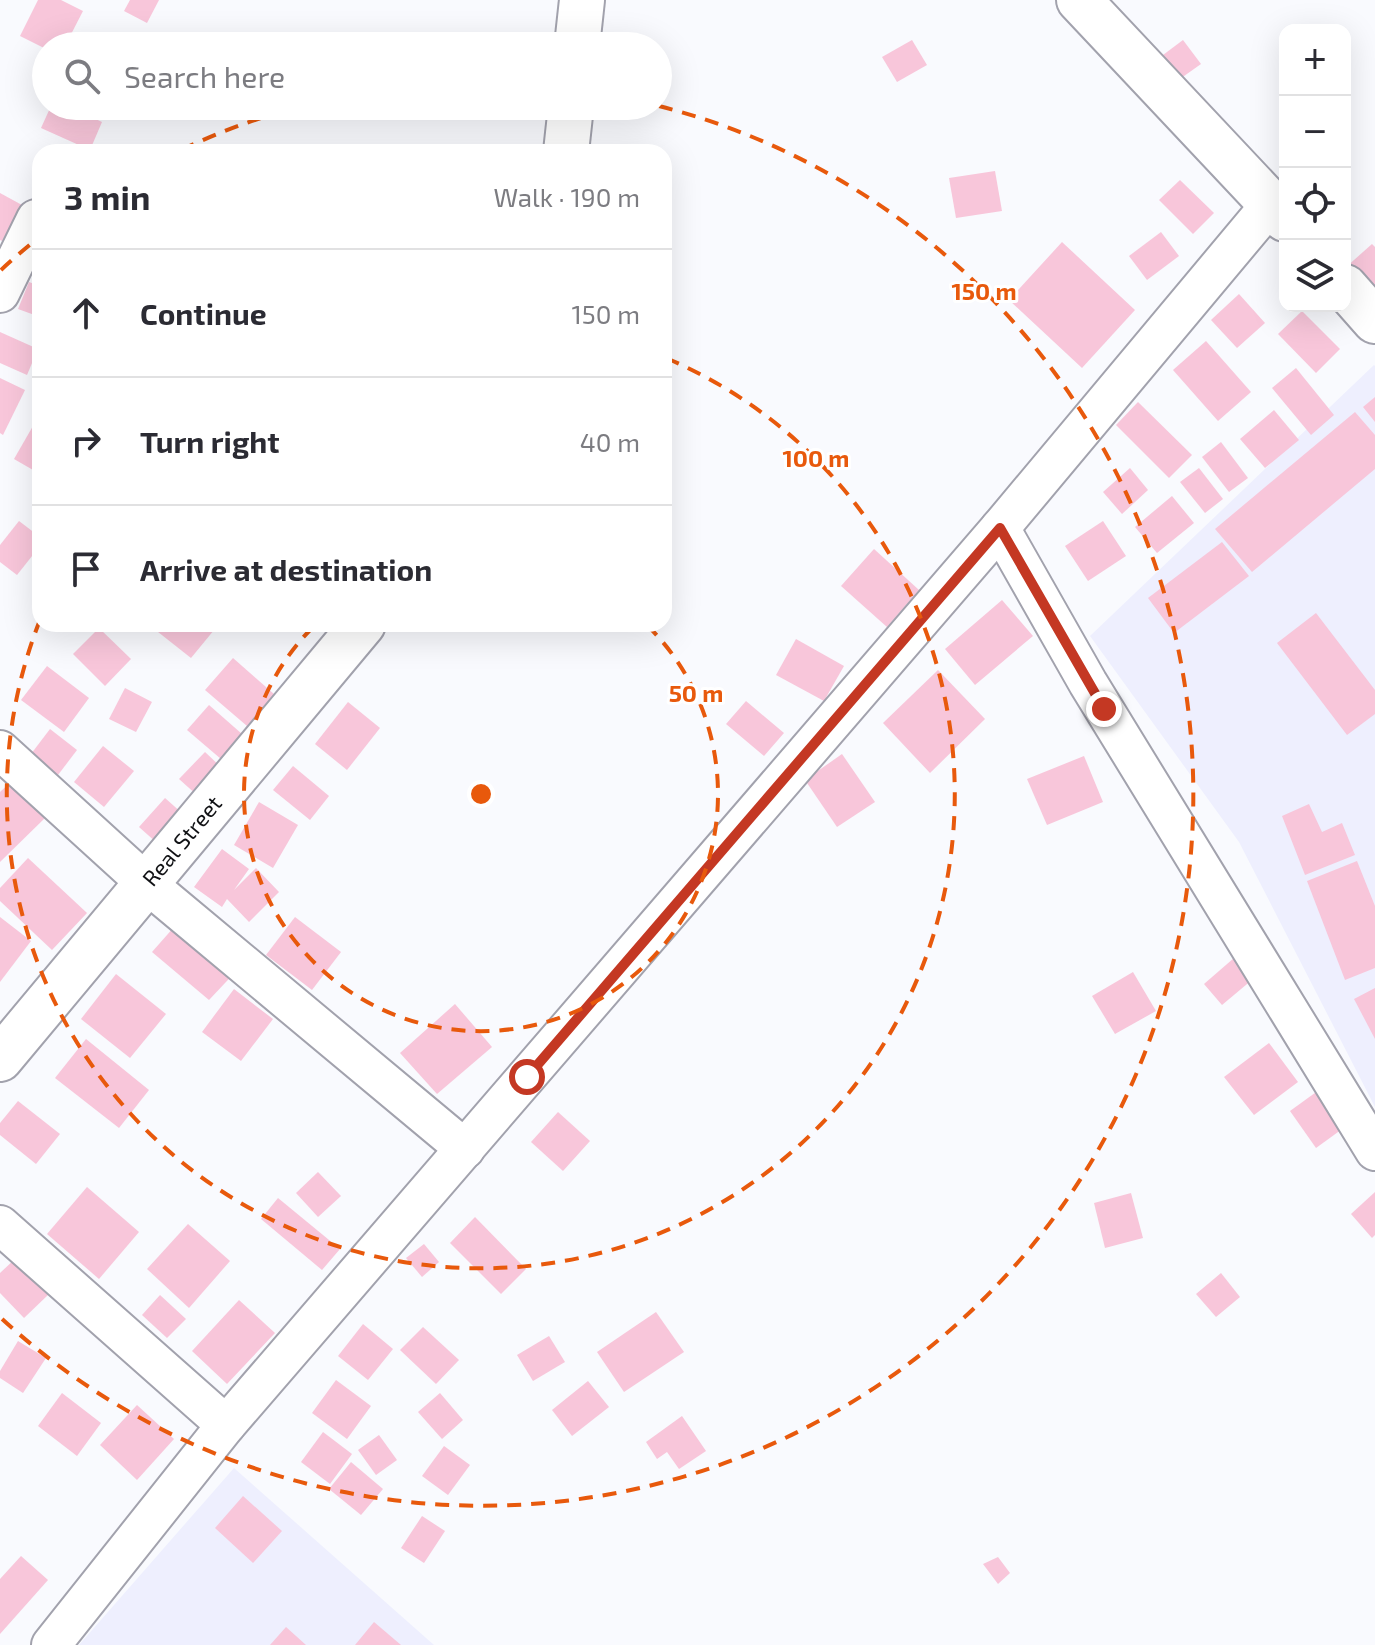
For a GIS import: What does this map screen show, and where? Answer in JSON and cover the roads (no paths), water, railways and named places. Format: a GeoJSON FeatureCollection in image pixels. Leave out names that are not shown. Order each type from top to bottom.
{"type":"FeatureCollection","features":[{"type":"Feature","properties":{"kind":"street"},"geometry":{"type":"LineString","coordinates":[[579,32],[582,0]]}},
{"type":"Feature","properties":{"kind":"street"},"geometry":{"type":"LineString","coordinates":[[51,1645],[226,1425],[1000,528],[1278,211],[1079,0]]}},
{"type":"Feature","properties":{"kind":"street"},"geometry":{"type":"LineString","coordinates":[[567,144],[569,120]]}},
{"type":"Feature","properties":{"kind":"street"},"geometry":{"type":"LineString","coordinates":[[0,293],[32,227]]}},
{"type":"Feature","properties":{"kind":"street"},"geometry":{"type":"LineString","coordinates":[[1351,294],[1375,321]]}},
{"type":"Feature","properties":{"kind":"street"},"geometry":{"type":"LineString","coordinates":[[1000,528],[1088,683],[1375,1151]]}},
{"type":"Feature","properties":{"kind":"street","name":"Real Street"},"geometry":{"type":"LineString","coordinates":[[0,1059],[356,632]]}},
{"type":"Feature","properties":{"kind":"street"},"geometry":{"type":"LineString","coordinates":[[0,750],[146,883],[465,1149]]}},
{"type":"Feature","properties":{"kind":"street"},"geometry":{"type":"LineString","coordinates":[[0,1225],[226,1425]]}}]}
